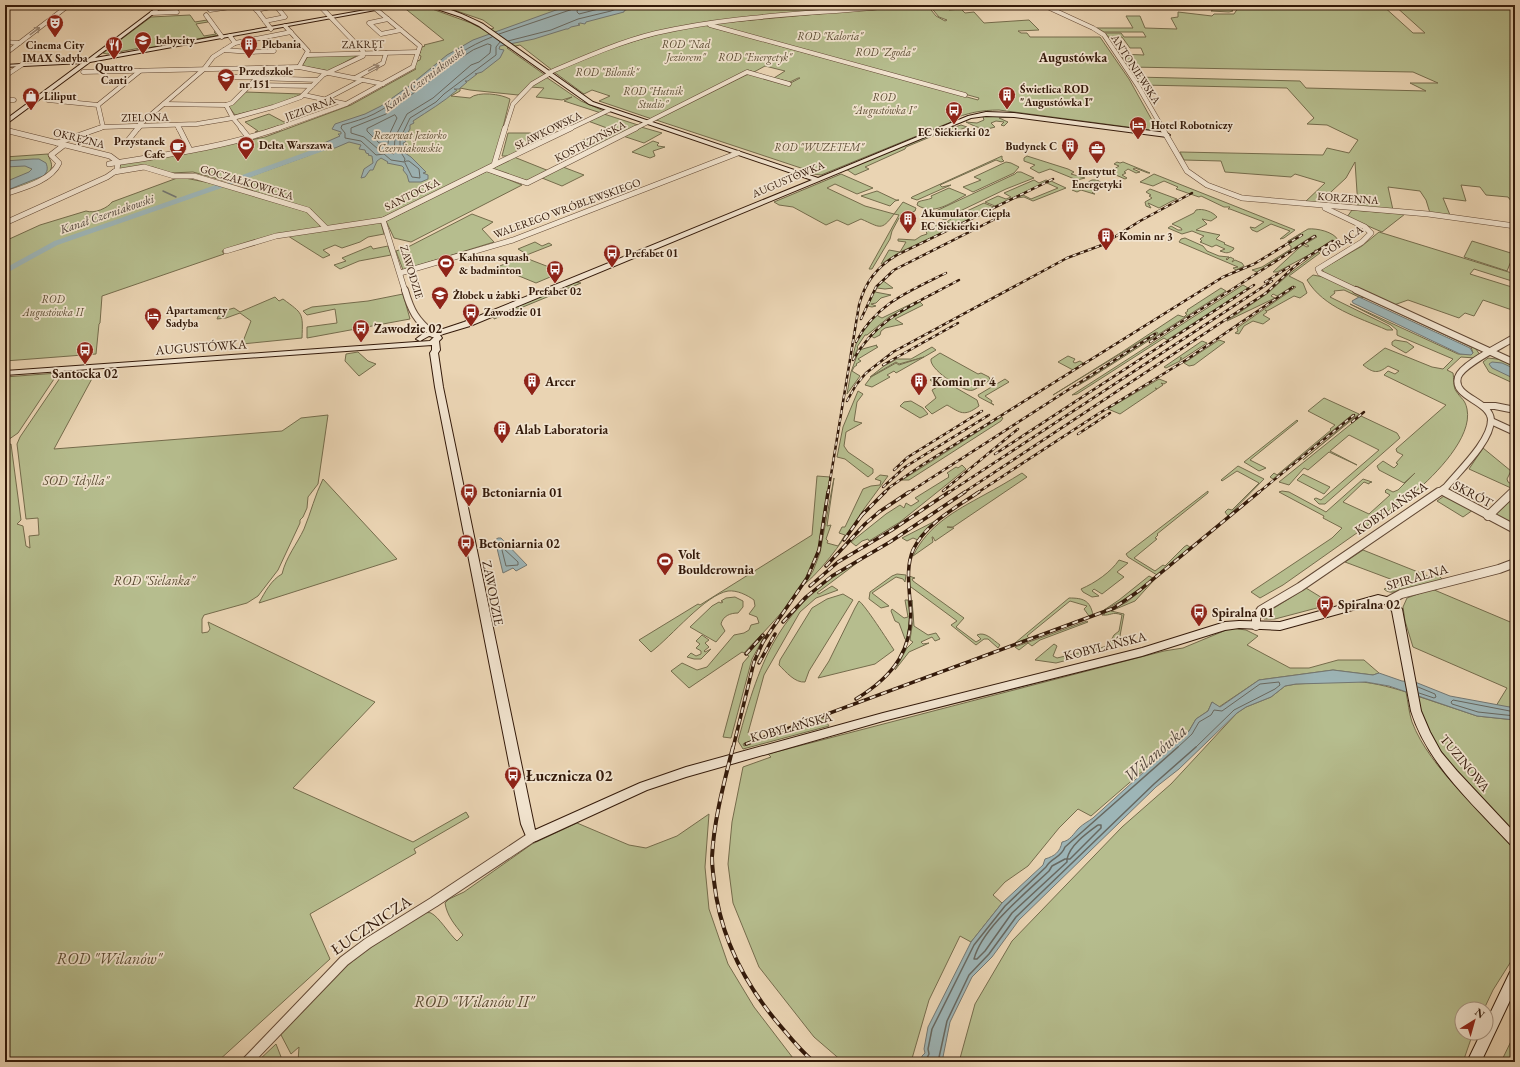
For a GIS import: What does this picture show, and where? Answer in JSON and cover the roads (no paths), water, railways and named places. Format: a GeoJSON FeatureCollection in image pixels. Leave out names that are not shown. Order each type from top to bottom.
{"type":"FeatureCollection","features":[{"type":"Feature","properties":{"kind":"street"},"geometry":{"type":"LineString","coordinates":[[5,54],[69,5]]}},
{"type":"Feature","properties":{"kind":"street"},"geometry":{"type":"LineString","coordinates":[[5,116],[154,5]]}},
{"type":"Feature","properties":{"kind":"street"},"geometry":{"type":"LineString","coordinates":[[5,123],[163,5]]}},
{"type":"Feature","properties":{"kind":"street"},"geometry":{"type":"LineString","coordinates":[[211,5],[207,6],[210,10],[244,5]]}},
{"type":"Feature","properties":{"kind":"street"},"geometry":{"type":"LineString","coordinates":[[252,5],[271,28]]}},
{"type":"Feature","properties":{"kind":"street"},"geometry":{"type":"LineString","coordinates":[[319,5],[364,53],[362,56],[328,73],[318,80],[304,95],[346,104]]}},
{"type":"Feature","properties":{"kind":"street"},"geometry":{"type":"LineString","coordinates":[[371,5],[420,46],[418,52]]}},
{"type":"Feature","properties":{"kind":"street"},"geometry":{"type":"LineString","coordinates":[[5,65],[90,60],[401,5]]}},
{"type":"Feature","properties":{"kind":"street"},"geometry":{"type":"LineString","coordinates":[[427,5],[473,20],[490,30],[584,100],[647,123],[816,179]]}},
{"type":"Feature","properties":{"kind":"street"},"geometry":{"type":"LineString","coordinates":[[432,5],[446,11]]}},
{"type":"Feature","properties":{"kind":"street"},"geometry":{"type":"LineString","coordinates":[[494,165],[513,104],[532,84],[549,74],[608,48],[671,30],[706,24],[902,5]]}},
{"type":"Feature","properties":{"kind":"street","name":"ANTONIEWSKA"},"geometry":{"type":"LineString","coordinates":[[1044,5],[1093,28],[1104,36],[1138,86],[1187,171]]}},
{"type":"Feature","properties":{"kind":"street"},"geometry":{"type":"LineString","coordinates":[[256,10],[276,6],[285,17],[265,21]]}},
{"type":"Feature","properties":{"kind":"street"},"geometry":{"type":"LineString","coordinates":[[152,13],[177,12]]}},
{"type":"Feature","properties":{"kind":"street"},"geometry":{"type":"LineString","coordinates":[[206,15],[222,37]]}},
{"type":"Feature","properties":{"kind":"street"},"geometry":{"type":"LineString","coordinates":[[388,19],[369,23],[382,34],[401,30]]}},
{"type":"Feature","properties":{"kind":"street"},"geometry":{"type":"LineString","coordinates":[[706,24],[964,95]]}},
{"type":"Feature","properties":{"kind":"street"},"geometry":{"type":"LineString","coordinates":[[285,26],[308,51],[299,67]]}},
{"type":"Feature","properties":{"kind":"street"},"geometry":{"type":"LineString","coordinates":[[126,143],[139,126],[204,69],[213,57],[235,43],[291,32]]}},
{"type":"Feature","properties":{"kind":"street"},"geometry":{"type":"LineString","coordinates":[[230,36],[235,43]]}},
{"type":"Feature","properties":{"kind":"street"},"geometry":{"type":"LineString","coordinates":[[5,42],[19,43]]}},
{"type":"Feature","properties":{"kind":"street"},"geometry":{"type":"LineString","coordinates":[[224,50],[251,52],[274,51]]}},
{"type":"Feature","properties":{"kind":"street","name":"ZAKRĘT"},"geometry":{"type":"LineString","coordinates":[[307,55],[418,52]]}},
{"type":"Feature","properties":{"kind":"street","name":"JEZIORNA"},"geometry":{"type":"LineString","coordinates":[[109,164],[250,138],[346,104],[413,67],[418,52]]}},
{"type":"Feature","properties":{"kind":"street"},"geometry":{"type":"LineString","coordinates":[[355,78],[383,64],[386,53]]}},
{"type":"Feature","properties":{"kind":"street"},"geometry":{"type":"LineString","coordinates":[[5,76],[20,65]]}},
{"type":"Feature","properties":{"kind":"street"},"geometry":{"type":"LineString","coordinates":[[83,72],[299,67],[383,84]]}},
{"type":"Feature","properties":{"kind":"street"},"geometry":{"type":"LineString","coordinates":[[164,104],[226,105],[232,103],[267,68]]}},
{"type":"Feature","properties":{"kind":"street"},"geometry":{"type":"LineString","coordinates":[[48,100],[98,104],[140,71]]}},
{"type":"Feature","properties":{"kind":"street","name":"KOSTRZYŃSKA"},"geometry":{"type":"LineString","coordinates":[[487,169],[527,184],[748,72],[789,84]]}},
{"type":"Feature","properties":{"kind":"street"},"geometry":{"type":"LineString","coordinates":[[224,77],[318,80]]}},
{"type":"Feature","properties":{"kind":"street"},"geometry":{"type":"LineString","coordinates":[[324,100],[362,80]]}},
{"type":"Feature","properties":{"kind":"street"},"geometry":{"type":"LineString","coordinates":[[249,85],[312,86]]}},
{"type":"Feature","properties":{"kind":"street","name":"ZIELONA"},"geometry":{"type":"LineString","coordinates":[[98,104],[104,126],[176,125],[233,118],[277,106],[304,95]]}},
{"type":"Feature","properties":{"kind":"street"},"geometry":{"type":"LineString","coordinates":[[5,100],[14,100]]}},
{"type":"Feature","properties":{"kind":"street"},"geometry":{"type":"LineString","coordinates":[[226,105],[233,118],[250,138]]}},
{"type":"Feature","properties":{"kind":"street","name":"SŁAWKOWSKA"},"geometry":{"type":"LineString","coordinates":[[494,165],[609,110]]}},
{"type":"Feature","properties":{"kind":"street","name":"AUGUSTÓWKA"},"geometry":{"type":"LineString","coordinates":[[5,373],[399,345],[405,346],[453,329],[959,121],[980,115],[1014,115],[1166,135]]}},
{"type":"Feature","properties":{"kind":"street"},"geometry":{"type":"LineString","coordinates":[[176,125],[190,150]]}},
{"type":"Feature","properties":{"kind":"street"},"geometry":{"type":"LineString","coordinates":[[56,143],[104,126]]}},
{"type":"Feature","properties":{"kind":"street","name":"OKRĘŻNA"},"geometry":{"type":"LineString","coordinates":[[5,130],[110,156],[118,162],[118,167],[115,172]]}},
{"type":"Feature","properties":{"kind":"street","name":"OKRĘŻNA"},"geometry":{"type":"LineString","coordinates":[[5,135],[102,159],[109,164],[107,173]]}},
{"type":"Feature","properties":{"kind":"street"},"geometry":{"type":"LineString","coordinates":[[5,194],[42,179],[53,172],[59,163],[51,155],[64,145]]}},
{"type":"Feature","properties":{"kind":"street","name":"WALEREGO WRÓBLEWSKIEGO"},"geometry":{"type":"LineString","coordinates":[[400,273],[513,240],[738,153]]}},
{"type":"Feature","properties":{"kind":"street"},"geometry":{"type":"LineString","coordinates":[[497,157],[508,158]]}},
{"type":"Feature","properties":{"kind":"street","name":"SANTOCKA"},"geometry":{"type":"LineString","coordinates":[[226,251],[276,236],[383,220],[494,165]]}},
{"type":"Feature","properties":{"kind":"street","name":"GOCZAŁKOWICKA"},"geometry":{"type":"LineString","coordinates":[[107,173],[144,167],[174,176],[194,176],[308,210],[326,228]]}},
{"type":"Feature","properties":{"kind":"street","name":"KORZENNA"},"geometry":{"type":"LineString","coordinates":[[1187,171],[1237,198],[1256,201],[1435,215],[1515,226]]}},
{"type":"Feature","properties":{"kind":"street"},"geometry":{"type":"LineString","coordinates":[[5,223],[115,172]]}},
{"type":"Feature","properties":{"kind":"street"},"geometry":{"type":"LineString","coordinates":[[98,181],[107,173]]}},
{"type":"Feature","properties":{"kind":"street","name":"GORĄCA"},"geometry":{"type":"LineString","coordinates":[[1322,206],[1365,227],[1371,233],[1367,239],[1320,268],[1319,271],[1491,352]]}},
{"type":"Feature","properties":{"kind":"street","name":"ZAWODZIE"},"geometry":{"type":"LineString","coordinates":[[383,220],[411,310],[429,337],[434,353],[439,387],[508,738],[526,824],[532,837]]}},
{"type":"Feature","properties":{"kind":"street"},"geometry":{"type":"LineString","coordinates":[[1515,337],[1462,368],[1457,381],[1463,393],[1484,406],[1489,411],[1491,421],[1515,432]]}},
{"type":"Feature","properties":{"kind":"street"},"geometry":{"type":"LineString","coordinates":[[1491,352],[1515,363]]}},
{"type":"Feature","properties":{"kind":"street"},"geometry":{"type":"LineString","coordinates":[[1484,406],[1495,406],[1515,410]]}},
{"type":"Feature","properties":{"kind":"street","name":"KOBYLAŃSKA"},"geometry":{"type":"LineString","coordinates":[[532,837],[644,786],[726,760],[1015,682],[1142,652],[1225,626],[1234,624],[1256,626],[1255,617],[1261,610],[1300,587],[1442,491],[1485,440],[1491,421]]}},
{"type":"Feature","properties":{"kind":"street","name":"SKRÓT"},"geometry":{"type":"LineString","coordinates":[[1442,491],[1515,529]]}},
{"type":"Feature","properties":{"kind":"street"},"geometry":{"type":"LineString","coordinates":[[1488,516],[1515,491]]}},
{"type":"Feature","properties":{"kind":"street","name":"SPIRALNA"},"geometry":{"type":"LineString","coordinates":[[1256,626],[1280,626],[1375,600],[1388,601],[1401,594],[1499,569],[1515,563]]}},
{"type":"Feature","properties":{"kind":"street","name":"TUZINOWA"},"geometry":{"type":"LineString","coordinates":[[1388,601],[1395,606],[1398,611],[1413,698],[1420,726],[1438,756],[1515,841]]}},
{"type":"Feature","properties":{"kind":"street","name":"ŁUCZNICZA"},"geometry":{"type":"LineString","coordinates":[[247,1062],[276,1034],[334,970],[356,951],[434,902],[532,837]]}},
{"type":"Feature","properties":{"kind":"street"},"geometry":{"type":"LineString","coordinates":[[1474,1062],[1515,976]]}},
{"type":"Feature","properties":{"kind":"water"},"geometry":{"type":"Polygon","coordinates":[[[576,5],[635,5],[624,12],[586,22],[585,24],[580,23],[578,24],[580,25],[534,39],[500,46],[499,49],[504,50],[500,58],[482,72],[475,74],[477,74],[468,81],[465,81],[467,82],[459,89],[454,89],[457,90],[413,121],[414,123],[410,125],[410,129],[404,139],[406,142],[403,143],[405,148],[403,148],[407,152],[405,153],[426,172],[423,173],[428,175],[428,179],[421,182],[409,182],[402,166],[387,163],[388,162],[381,158],[377,161],[373,170],[370,170],[365,177],[361,178],[364,169],[373,163],[372,156],[368,155],[369,154],[366,153],[365,150],[359,149],[361,145],[349,142],[335,148],[319,148],[324,143],[340,136],[338,134],[341,134],[341,132],[332,129],[335,124],[365,114],[381,106],[409,86],[447,55],[473,40],[556,10],[576,5]]]}},
{"type":"Feature","properties":{"kind":"water"},"geometry":{"type":"Polygon","coordinates":[[[39,159],[46,163],[46,173],[43,176],[5,191],[5,182],[29,172],[32,169],[25,166],[5,167],[5,161],[39,159]]]}},
{"type":"Feature","properties":{"kind":"water"},"geometry":{"type":"Polygon","coordinates":[[[1359,297],[1470,348],[1473,353],[1471,355],[1460,354],[1353,303],[1352,301],[1359,297]]]}},
{"type":"Feature","properties":{"kind":"water"},"geometry":{"type":"Polygon","coordinates":[[[1492,362],[1502,363],[1515,369],[1515,379],[1492,368],[1489,364],[1492,362]]]}},
{"type":"Feature","properties":{"kind":"water"},"geometry":{"type":"Polygon","coordinates":[[[501,538],[527,565],[516,571],[513,568],[503,573],[495,540],[501,538]]]}},
{"type":"Feature","properties":{"kind":"water"},"geometry":{"type":"Polygon","coordinates":[[[1333,670],[1373,675],[1379,673],[1402,681],[1415,682],[1450,696],[1515,708],[1515,720],[1477,716],[1389,686],[1366,682],[1296,684],[1285,686],[1271,697],[1246,707],[1237,713],[1179,769],[1156,787],[1019,920],[992,957],[972,977],[950,1022],[942,1062],[921,1062],[922,1056],[925,1053],[924,1049],[928,1027],[971,942],[1002,903],[1043,865],[1045,859],[1056,853],[1062,842],[1070,838],[1093,818],[1189,731],[1196,719],[1208,711],[1212,702],[1220,707],[1259,680],[1333,670]]]}},
{"type":"Feature","properties":{"kind":"waterway","name":"Kanał Czerniakowski"},"geometry":{"type":"LineString","coordinates":[[230,182],[330,146]]}},
{"type":"Feature","properties":{"kind":"waterway","name":"Kanał Czerniakowski"},"geometry":{"type":"LineString","coordinates":[[5,271],[56,243],[220,186]]}},
{"type":"Feature","properties":{"kind":"waterway"},"geometry":{"type":"LineString","coordinates":[[163,191],[176,197]]}},
{"type":"Feature","properties":{"kind":"railway"},"geometry":{"type":"LineString","coordinates":[[828,493],[859,305],[868,282],[883,265],[897,255],[1053,179]]}},
{"type":"Feature","properties":{"kind":"railway"},"geometry":{"type":"LineString","coordinates":[[847,401],[856,385],[866,373],[893,352],[1067,258],[1102,245],[1140,221],[1192,193]]}},
{"type":"Feature","properties":{"kind":"railway"},"geometry":{"type":"LineString","coordinates":[[861,319],[876,287],[894,270],[1005,214]]}},
{"type":"Feature","properties":{"kind":"railway"},"geometry":{"type":"LineString","coordinates":[[862,516],[890,487],[922,465],[1223,277],[1254,264],[1302,235]]}},
{"type":"Feature","properties":{"kind":"railway"},"geometry":{"type":"LineString","coordinates":[[1150,342],[1315,236]]}},
{"type":"Feature","properties":{"kind":"railway"},"geometry":{"type":"LineString","coordinates":[[1301,261],[1333,241]]}},
{"type":"Feature","properties":{"kind":"railway"},"geometry":{"type":"LineString","coordinates":[[963,493],[1266,293],[1295,266],[1306,258]]}},
{"type":"Feature","properties":{"kind":"railway"},"geometry":{"type":"LineString","coordinates":[[1265,282],[1289,267]]}},
{"type":"Feature","properties":{"kind":"railway"},"geometry":{"type":"LineString","coordinates":[[856,342],[873,318],[884,308],[919,286],[946,273]]}},
{"type":"Feature","properties":{"kind":"railway"},"geometry":{"type":"LineString","coordinates":[[853,360],[863,345],[886,321],[959,280]]}},
{"type":"Feature","properties":{"kind":"railway"},"geometry":{"type":"LineString","coordinates":[[948,493],[1272,281]]}},
{"type":"Feature","properties":{"kind":"railway"},"geometry":{"type":"LineString","coordinates":[[995,454],[1254,285]]}},
{"type":"Feature","properties":{"kind":"railway"},"geometry":{"type":"LineString","coordinates":[[977,493],[1098,414],[1186,360],[1293,287]]}},
{"type":"Feature","properties":{"kind":"railway"},"geometry":{"type":"LineString","coordinates":[[883,365],[958,323]]}},
{"type":"Feature","properties":{"kind":"railway"},"geometry":{"type":"LineString","coordinates":[[908,493],[1155,334]]}},
{"type":"Feature","properties":{"kind":"railway"},"geometry":{"type":"LineString","coordinates":[[894,470],[908,457],[982,411]]}},
{"type":"Feature","properties":{"kind":"railway"},"geometry":{"type":"LineString","coordinates":[[1352,422],[1364,412]]}},
{"type":"Feature","properties":{"kind":"railway"},"geometry":{"type":"LineString","coordinates":[[1078,434],[1110,413]]}},
{"type":"Feature","properties":{"kind":"railway"},"geometry":{"type":"LineString","coordinates":[[883,487],[905,467],[989,415]]}},
{"type":"Feature","properties":{"kind":"railway"},"geometry":{"type":"LineString","coordinates":[[1258,493],[1354,415]]}},
{"type":"Feature","properties":{"kind":"railway"},"geometry":{"type":"LineString","coordinates":[[943,491],[1018,429]]}},
{"type":"Feature","properties":{"kind":"railway"},"geometry":{"type":"LineString","coordinates":[[733,748],[754,662],[763,642],[807,578],[819,550],[828,492]]}},
{"type":"Feature","properties":{"kind":"railway"},"geometry":{"type":"LineString","coordinates":[[826,566],[865,524],[879,512],[909,492]]}},
{"type":"Feature","properties":{"kind":"railway"},"geometry":{"type":"LineString","coordinates":[[810,586],[838,562],[892,530],[949,492]]}},
{"type":"Feature","properties":{"kind":"railway"},"geometry":{"type":"LineString","coordinates":[[783,622],[806,597],[832,576],[890,542],[965,492]]}},
{"type":"Feature","properties":{"kind":"railway"},"geometry":{"type":"LineString","coordinates":[[856,699],[881,681],[899,659],[905,647],[911,618],[908,576],[909,563],[913,550],[918,541],[933,524],[979,492]]}},
{"type":"Feature","properties":{"kind":"railway"},"geometry":{"type":"LineString","coordinates":[[746,744],[1114,608],[1140,590],[1259,492]]}},
{"type":"Feature","properties":{"kind":"railway"},"geometry":{"type":"LineString","coordinates":[[862,516],[864,512]]}},
{"type":"Feature","properties":{"kind":"railway"},"geometry":{"type":"LineString","coordinates":[[844,540],[862,516]]}},
{"type":"Feature","properties":{"kind":"railway"},"geometry":{"type":"LineString","coordinates":[[759,663],[775,634]]}},
{"type":"Feature","properties":{"kind":"railway"},"geometry":{"type":"LineString","coordinates":[[746,654],[763,635]]}},
{"type":"Feature","properties":{"kind":"railway"},"geometry":{"type":"LineString","coordinates":[[733,747],[717,815],[712,857],[717,902],[722,922],[737,960],[757,996],[790,1038],[814,1062]]}},
{"type":"Feature","properties":{"kind":"place","name":"Cinema City IMAX Sadyba"},"geometry":{"type":"Point","coordinates":[55,38]}},
{"type":"Feature","properties":{"kind":"place","name":"babycity"},"geometry":{"type":"Point","coordinates":[143,55]}},
{"type":"Feature","properties":{"kind":"place","name":"Plebania"},"geometry":{"type":"Point","coordinates":[249,59]}},
{"type":"Feature","properties":{"kind":"place","name":"Quattro Canti"},"geometry":{"type":"Point","coordinates":[114,60]}},
{"type":"Feature","properties":{"kind":"place","name":"Przedszkole nr 151"},"geometry":{"type":"Point","coordinates":[226,92]}},
{"type":"Feature","properties":{"kind":"place","name":"Świetlica ROD \"Augustówka I\""},"geometry":{"type":"Point","coordinates":[1007,110]}},
{"type":"Feature","properties":{"kind":"place","name":"Liliput"},"geometry":{"type":"Point","coordinates":[31,111]}},
{"type":"Feature","properties":{"kind":"place","name":"EC Siekierki 02"},"geometry":{"type":"Point","coordinates":[954,125]}},
{"type":"Feature","properties":{"kind":"place","name":"Hotel Robotniczy"},"geometry":{"type":"Point","coordinates":[1138,140]}},
{"type":"Feature","properties":{"kind":"place","name":"Delta Warszawa"},"geometry":{"type":"Point","coordinates":[246,160]}},
{"type":"Feature","properties":{"kind":"place","name":"Budynek C"},"geometry":{"type":"Point","coordinates":[1070,161]}},
{"type":"Feature","properties":{"kind":"place","name":"Przystanek Cafe"},"geometry":{"type":"Point","coordinates":[178,162]}},
{"type":"Feature","properties":{"kind":"place","name":"Instytut Energetyki"},"geometry":{"type":"Point","coordinates":[1097,164]}},
{"type":"Feature","properties":{"kind":"place","name":"Akumulator Ciepła EC Siekierki"},"geometry":{"type":"Point","coordinates":[908,234]}},
{"type":"Feature","properties":{"kind":"place","name":"Komin nr 3"},"geometry":{"type":"Point","coordinates":[1106,251]}},
{"type":"Feature","properties":{"kind":"place","name":"Prefabet 01"},"geometry":{"type":"Point","coordinates":[612,268]}},
{"type":"Feature","properties":{"kind":"place","name":"Kahuna squash & badminton"},"geometry":{"type":"Point","coordinates":[446,278]}},
{"type":"Feature","properties":{"kind":"place","name":"Prefabet 02"},"geometry":{"type":"Point","coordinates":[555,284]}},
{"type":"Feature","properties":{"kind":"place","name":"Żłobek u żabki"},"geometry":{"type":"Point","coordinates":[440,310]}},
{"type":"Feature","properties":{"kind":"place","name":"Zawodzie 01"},"geometry":{"type":"Point","coordinates":[471,327]}},
{"type":"Feature","properties":{"kind":"place","name":"Apartamenty Sadyba"},"geometry":{"type":"Point","coordinates":[153,331]}},
{"type":"Feature","properties":{"kind":"place","name":"Zawodzie 02"},"geometry":{"type":"Point","coordinates":[361,343]}},
{"type":"Feature","properties":{"kind":"place","name":"Santocka 02"},"geometry":{"type":"Point","coordinates":[85,365]}},
{"type":"Feature","properties":{"kind":"place","name":"Arcer"},"geometry":{"type":"Point","coordinates":[532,396]}},
{"type":"Feature","properties":{"kind":"place","name":"Komin nr 4"},"geometry":{"type":"Point","coordinates":[919,396]}},
{"type":"Feature","properties":{"kind":"place","name":"Alab Laboratoria"},"geometry":{"type":"Point","coordinates":[502,444]}},
{"type":"Feature","properties":{"kind":"place","name":"Betoniarnia 01"},"geometry":{"type":"Point","coordinates":[469,507]}},
{"type":"Feature","properties":{"kind":"place","name":"Betoniarnia 02"},"geometry":{"type":"Point","coordinates":[466,558]}},
{"type":"Feature","properties":{"kind":"place","name":"Volt Boulderownia"},"geometry":{"type":"Point","coordinates":[665,576]}},
{"type":"Feature","properties":{"kind":"place","name":"Spiralna 02"},"geometry":{"type":"Point","coordinates":[1325,619]}},
{"type":"Feature","properties":{"kind":"place","name":"Spiralna 01"},"geometry":{"type":"Point","coordinates":[1199,627]}},
{"type":"Feature","properties":{"kind":"place","name":"Łucznicza 02"},"geometry":{"type":"Point","coordinates":[513,790]}},
{"type":"Feature","properties":{"kind":"district","name":"Augustówka"},"geometry":{"type":"Point","coordinates":[1073,57]}},
{"type":"Feature","properties":{"kind":"park label","name":"ROD \"Kaloria\""},"geometry":{"type":"Point","coordinates":[830,36]}},
{"type":"Feature","properties":{"kind":"park label","name":"ROD \"Nad Jeziorem\""},"geometry":{"type":"Point","coordinates":[686,50]}},
{"type":"Feature","properties":{"kind":"park label","name":"ROD \"Zgoda\""},"geometry":{"type":"Point","coordinates":[885,52]}},
{"type":"Feature","properties":{"kind":"park label","name":"ROD \"Energetyk\""},"geometry":{"type":"Point","coordinates":[755,57]}},
{"type":"Feature","properties":{"kind":"park label","name":"ROD \"Bilonik\""},"geometry":{"type":"Point","coordinates":[607,72]}},
{"type":"Feature","properties":{"kind":"park label","name":"ROD \"Hutnik Studio\""},"geometry":{"type":"Point","coordinates":[653,97]}},
{"type":"Feature","properties":{"kind":"park label","name":"ROD \"Augustówka I\""},"geometry":{"type":"Point","coordinates":[884,103]}},
{"type":"Feature","properties":{"kind":"park label","name":"Rezerwat Jeziorko Czerniakowskie"},"geometry":{"type":"Point","coordinates":[410,141]}},
{"type":"Feature","properties":{"kind":"park label","name":"ROD \"WUZETEM\""},"geometry":{"type":"Point","coordinates":[819,147]}},
{"type":"Feature","properties":{"kind":"park label","name":"ROD Augustówka II"},"geometry":{"type":"Point","coordinates":[53,305]}},
{"type":"Feature","properties":{"kind":"park label","name":"SOD \"Idylla\""},"geometry":{"type":"Point","coordinates":[76,480]}},
{"type":"Feature","properties":{"kind":"park label","name":"ROD \"Sielanka\""},"geometry":{"type":"Point","coordinates":[154,580]}},
{"type":"Feature","properties":{"kind":"park label","name":"ROD \"Wilanów\""},"geometry":{"type":"Point","coordinates":[109,958]}},
{"type":"Feature","properties":{"kind":"park label","name":"ROD \"Wilanów II\""},"geometry":{"type":"Point","coordinates":[474,1001]}},
{"type":"Feature","properties":{"kind":"water label","name":"Wilanówka"},"geometry":{"type":"Point","coordinates":[1155,753]}}]}
